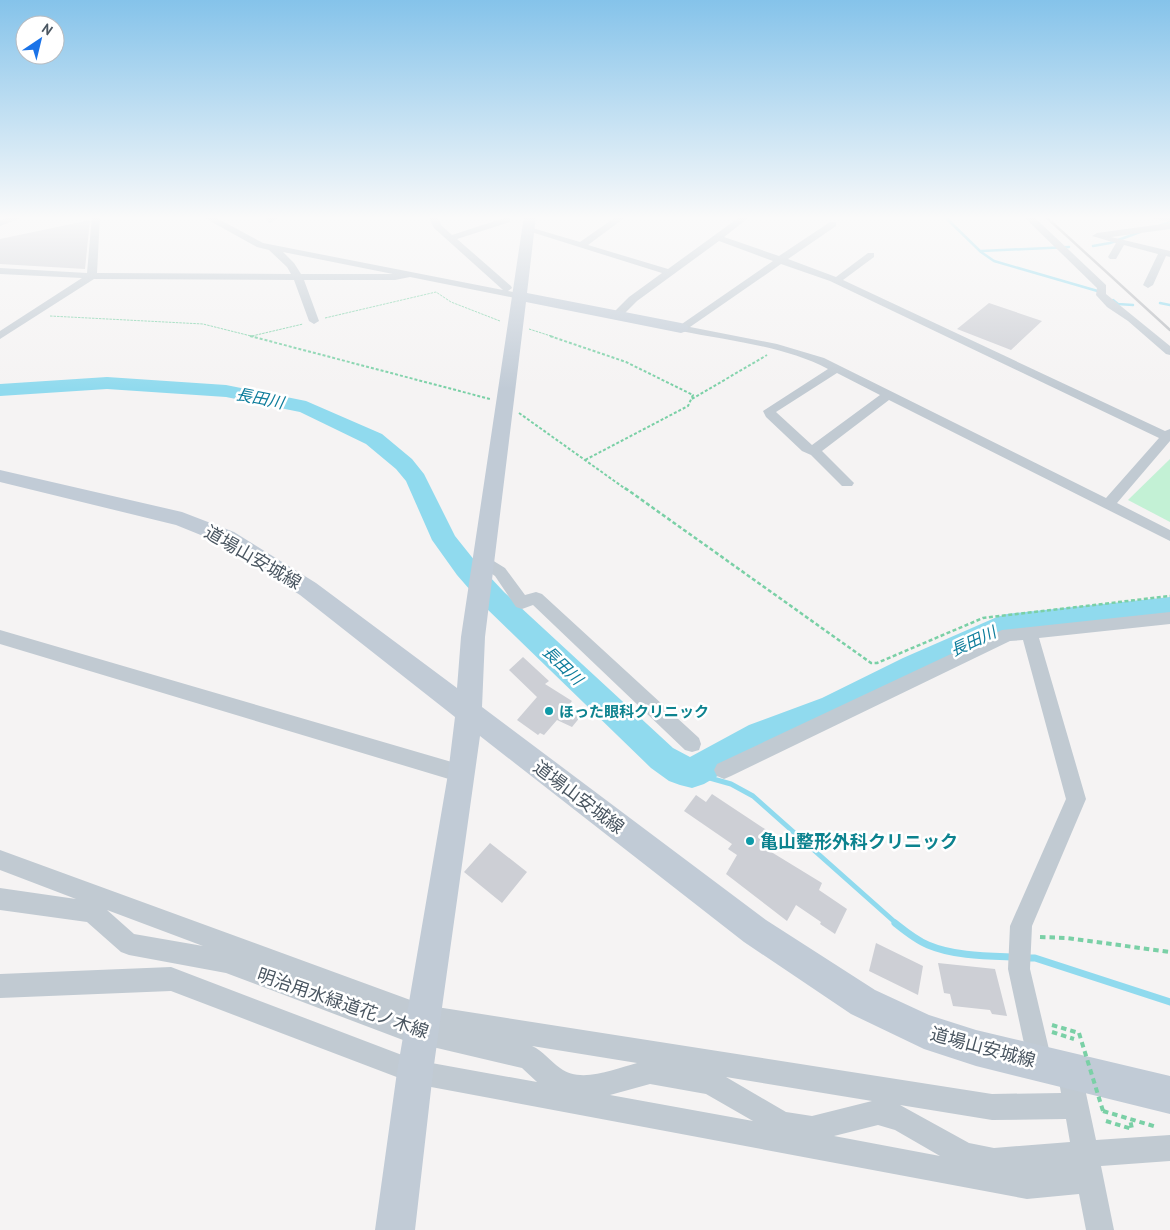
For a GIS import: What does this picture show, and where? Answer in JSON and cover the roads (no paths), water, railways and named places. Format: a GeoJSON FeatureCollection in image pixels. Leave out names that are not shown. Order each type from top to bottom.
{"type":"FeatureCollection","features":[{"type":"Feature","properties":{"kind":"street"},"geometry":{"type":"LineString","coordinates":[[44,273],[92,276],[395,278],[407,275]]}},
{"type":"Feature","properties":{"kind":"street"},"geometry":{"type":"LineString","coordinates":[[296,273],[314,321]]}},
{"type":"Feature","properties":{"kind":"street"},"geometry":{"type":"LineString","coordinates":[[400,273],[513,292],[779,348],[820,360],[1170,536]]}},
{"type":"Feature","properties":{"kind":"street"},"geometry":{"type":"LineString","coordinates":[[492,273],[513,292]]}},
{"type":"Feature","properties":{"kind":"street"},"geometry":{"type":"LineString","coordinates":[[395,1230],[416,1072],[462,774],[469,713],[473,637],[516,326],[513,292],[515,273]]}},
{"type":"Feature","properties":{"kind":"street"},"geometry":{"type":"LineString","coordinates":[[617,315],[633,300],[670,273]]}},
{"type":"Feature","properties":{"kind":"street"},"geometry":{"type":"LineString","coordinates":[[681,328],[761,273]]}},
{"type":"Feature","properties":{"kind":"street"},"geometry":{"type":"LineString","coordinates":[[816,273],[1168,434],[1108,504]]}},
{"type":"Feature","properties":{"kind":"street"},"geometry":{"type":"LineString","coordinates":[[836,281],[846,273]]}},
{"type":"Feature","properties":{"kind":"street"},"geometry":{"type":"LineString","coordinates":[[1088,273],[1102,287],[1101,295],[1111,305],[1132,318],[1170,352]]}},
{"type":"Feature","properties":{"kind":"street"},"geometry":{"type":"LineString","coordinates":[[1148,286],[1155,273]]}},
{"type":"Feature","properties":{"kind":"street"},"geometry":{"type":"LineString","coordinates":[[0,336],[92,276]]}},
{"type":"Feature","properties":{"kind":"street"},"geometry":{"type":"LineString","coordinates":[[837,368],[769,411],[801,443],[813,451],[847,483]]}},
{"type":"Feature","properties":{"kind":"street"},"geometry":{"type":"LineString","coordinates":[[813,451],[889,394]]}},
{"type":"Feature","properties":{"kind":"street","name":"道場山安城線"},"geometry":{"type":"LineString","coordinates":[[0,476],[182,518],[226,537],[260,556],[308,589],[755,931],[863,1002],[924,1031],[976,1048],[1170,1095]]}},
{"type":"Feature","properties":{"kind":"street"},"geometry":{"type":"LineString","coordinates":[[484,561],[500,572],[522,603],[536,598],[692,744]]}},
{"type":"Feature","properties":{"kind":"street"},"geometry":{"type":"LineString","coordinates":[[724,770],[1008,635],[1170,618]]}},
{"type":"Feature","properties":{"kind":"street"},"geometry":{"type":"LineString","coordinates":[[1029,633],[1076,799],[1021,926],[1019,969],[1040,1062]]}},
{"type":"Feature","properties":{"kind":"street"},"geometry":{"type":"LineString","coordinates":[[0,637],[462,774]]}},
{"type":"Feature","properties":{"kind":"street"},"geometry":{"type":"LineString","coordinates":[[0,860],[423,1025],[992,1107],[1076,1106]]}},
{"type":"Feature","properties":{"kind":"street","name":"明治用水緑道花ノ木線"},"geometry":{"type":"LineString","coordinates":[[0,899],[92,912],[129,944],[226,962],[403,1028],[423,1025],[528,1057],[554,1080],[578,1088],[605,1084],[650,1072],[710,1082],[782,1124],[812,1129],[878,1112],[900,1118],[965,1155],[994,1160],[1087,1167],[1170,1148]]}},
{"type":"Feature","properties":{"kind":"street"},"geometry":{"type":"LineString","coordinates":[[0,986],[171,978],[416,1072],[1027,1185],[1087,1167]]}},
{"type":"Feature","properties":{"kind":"street"},"geometry":{"type":"LineString","coordinates":[[1068,1070],[1100,1230]]}},
{"type":"Feature","properties":{"kind":"waterway"},"geometry":{"type":"LineString","coordinates":[[1037,273],[1101,292]]}},
{"type":"Feature","properties":{"kind":"waterway"},"geometry":{"type":"LineString","coordinates":[[1113,300],[1118,304],[1133,305]]}},
{"type":"Feature","properties":{"kind":"waterway"},"geometry":{"type":"LineString","coordinates":[[1160,303],[1170,305]]}},
{"type":"Feature","properties":{"kind":"waterway","name":"長田川"},"geometry":{"type":"LineString","coordinates":[[0,390],[107,383],[226,391],[306,407],[374,439],[404,464],[416,479],[445,540],[466,568],[494,599],[662,758],[680,770],[692,773],[760,735],[833,707],[913,667],[1007,625],[1170,608]]}},
{"type":"Feature","properties":{"kind":"waterway"},"geometry":{"type":"LineString","coordinates":[[692,773],[731,784],[753,796],[897,924]]}},
{"type":"Feature","properties":{"kind":"waterway"},"geometry":{"type":"LineString","coordinates":[[895,923],[919,941],[938,949],[970,955],[1014,957]]}},
{"type":"Feature","properties":{"kind":"waterway"},"geometry":{"type":"LineString","coordinates":[[1025,958],[1035,958],[1170,1002]]}},
{"type":"Feature","properties":{"kind":"railway"},"geometry":{"type":"LineString","coordinates":[[1108,273],[1170,330]]}},
{"type":"Feature","properties":{"kind":"place","name":"ほった眼科クリニック"},"geometry":{"type":"Point","coordinates":[549,711]}},
{"type":"Feature","properties":{"kind":"place","name":"亀山整形外科クリニック"},"geometry":{"type":"Point","coordinates":[750,841]}}]}
